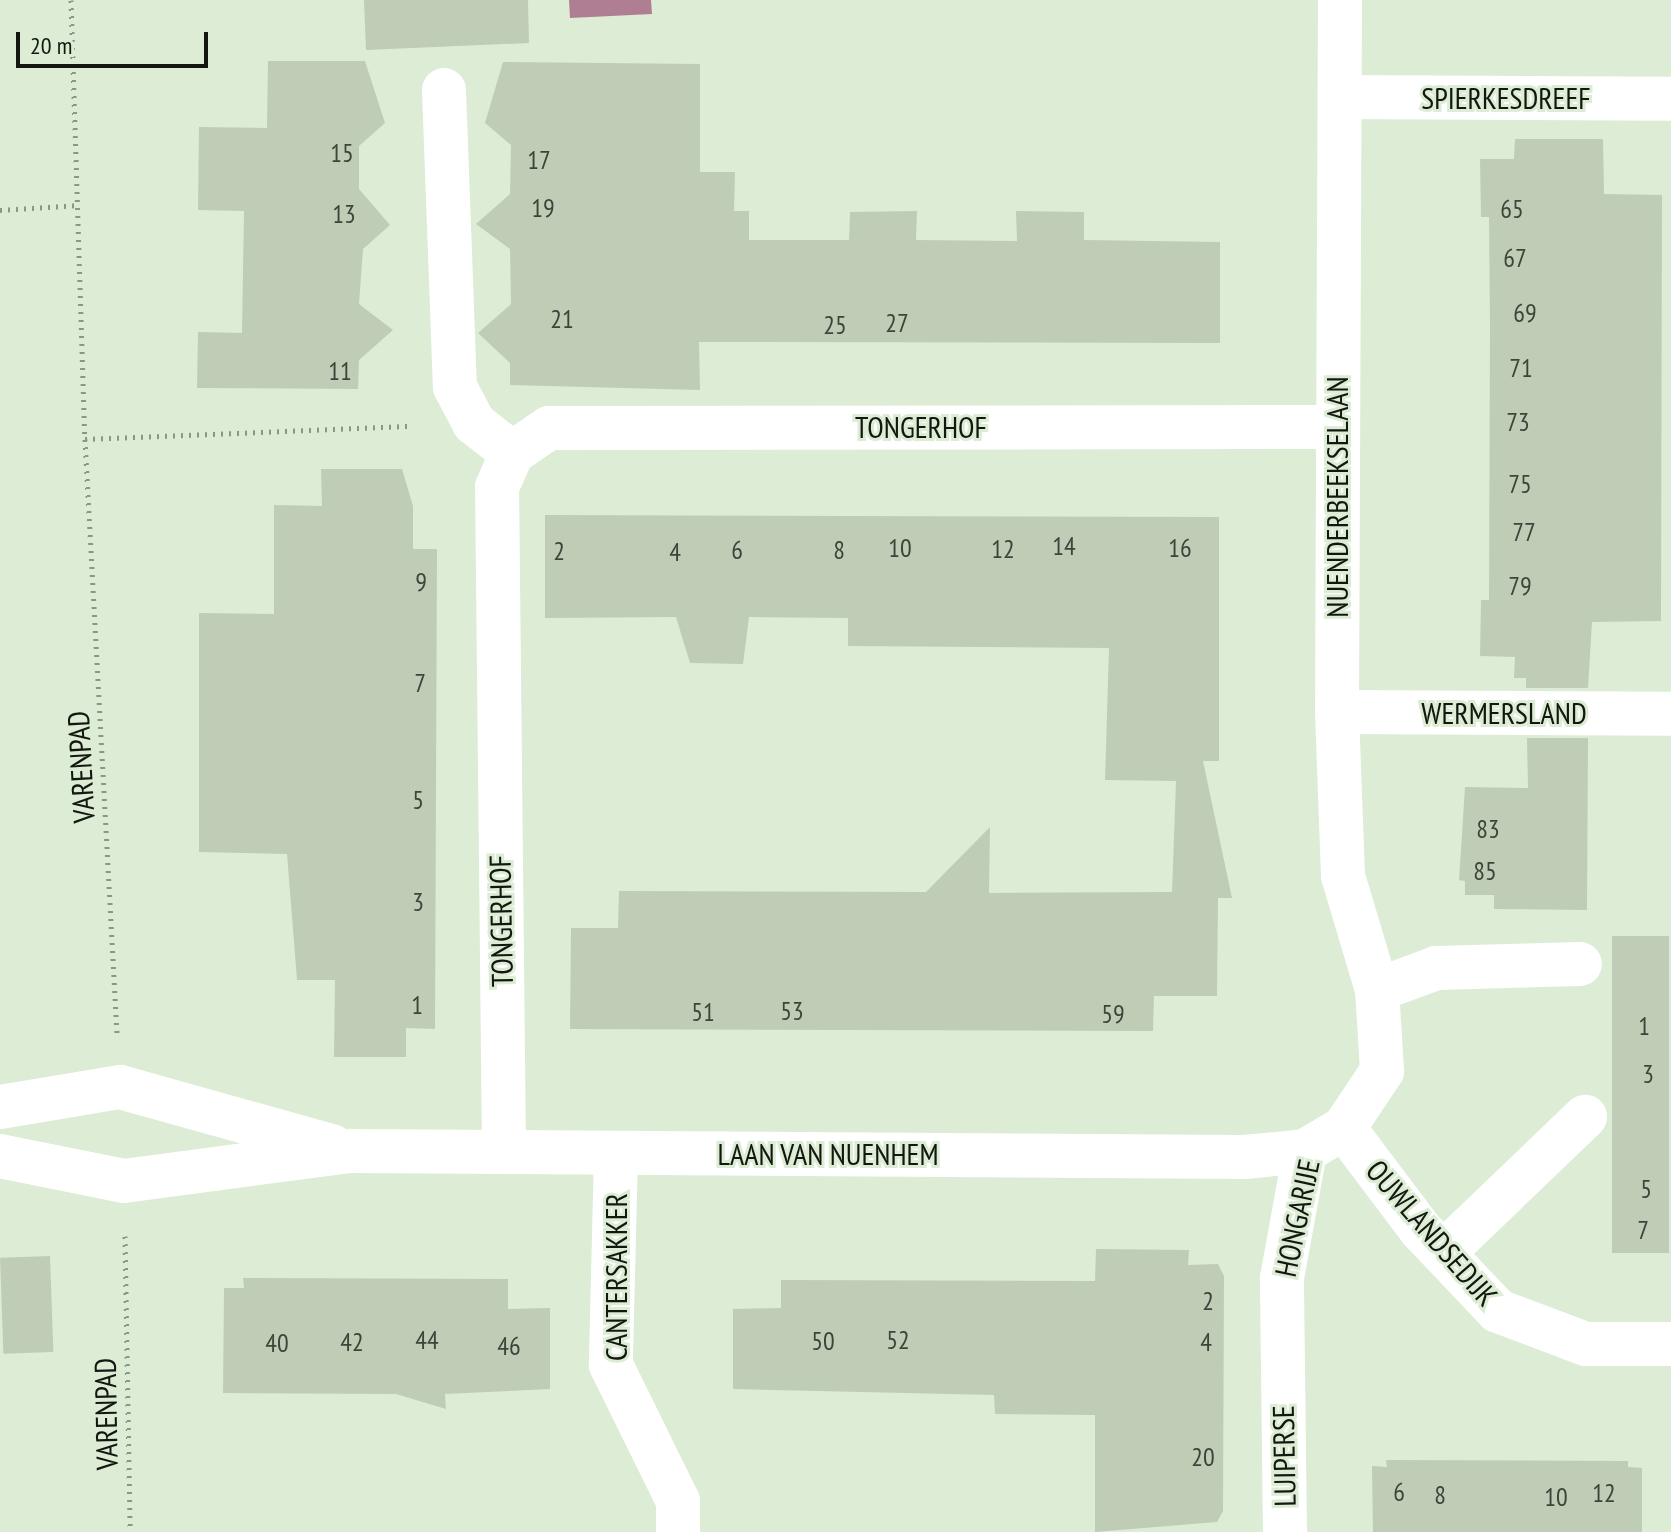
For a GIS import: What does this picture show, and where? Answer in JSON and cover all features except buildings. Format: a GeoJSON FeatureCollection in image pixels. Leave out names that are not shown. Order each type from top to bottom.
{"type":"FeatureCollection","features":[{"type":"Feature","properties":{"kind":"street","name":"NUENDERBEEKSELAAN"},"geometry":{"type":"LineString","coordinates":[[1340,0],[1337,712],[1343,876],[1377,990]]}},
{"type":"Feature","properties":{"kind":"street"},"geometry":{"type":"LineString","coordinates":[[444,90],[455,387],[474,423],[512,453]]}},
{"type":"Feature","properties":{"kind":"street","name":"SPIERKESDREEF"},"geometry":{"type":"LineString","coordinates":[[1340,97],[1671,99]]}},
{"type":"Feature","properties":{"kind":"street","name":"TONGERHOF"},"geometry":{"type":"LineString","coordinates":[[504,1151],[497,487],[512,453],[549,428],[1337,427]]}},
{"type":"Feature","properties":{"kind":"street","name":"WERMERSLAND"},"geometry":{"type":"LineString","coordinates":[[1337,712],[1671,714]]}},
{"type":"Feature","properties":{"kind":"street"},"geometry":{"type":"LineString","coordinates":[[1377,990],[1436,968],[1580,964]]}},
{"type":"Feature","properties":{"kind":"street","name":"HONGARIJE"},"geometry":{"type":"LineString","coordinates":[[1282,1380],[1282,1278],[1305,1151],[1344,1128],[1382,1071],[1377,990]]}},
{"type":"Feature","properties":{"kind":"street","name":"LAAN VAN NUENHEM"},"geometry":{"type":"LineString","coordinates":[[0,1107],[120,1087],[350,1151]]}},
{"type":"Feature","properties":{"kind":"street"},"geometry":{"type":"LineString","coordinates":[[1443,1253],[1585,1117]]}},
{"type":"Feature","properties":{"kind":"street","name":"OUWLANDSEDIJK"},"geometry":{"type":"LineString","coordinates":[[1344,1128],[1443,1253],[1498,1311],[1586,1344],[1671,1344]]}},
{"type":"Feature","properties":{"kind":"street","name":"LAAN VAN NUENHEM"},"geometry":{"type":"LineString","coordinates":[[0,1156],[124,1181],[350,1151],[1245,1157],[1305,1151]]}},
{"type":"Feature","properties":{"kind":"street","name":"CANTERSAKKER"},"geometry":{"type":"LineString","coordinates":[[616,1153],[611,1365],[678,1501],[678,1532]]}},
{"type":"Feature","properties":{"kind":"street","name":"LUIPERSE"},"geometry":{"type":"LineString","coordinates":[[1282,1380],[1285,1532]]}},
{"type":"Feature","properties":{"kind":"path","name":"VARENPAD"},"geometry":{"type":"LineString","coordinates":[[71,0],[80,205],[85,439],[120,1087]]}},
{"type":"Feature","properties":{"kind":"path"},"geometry":{"type":"LineString","coordinates":[[0,210],[80,205]]}},
{"type":"Feature","properties":{"kind":"path"},"geometry":{"type":"LineString","coordinates":[[85,439],[474,423]]}},
{"type":"Feature","properties":{"kind":"path","name":"VARENPAD"},"geometry":{"type":"LineString","coordinates":[[124,1181],[130,1532]]}},
{"type":"Feature","properties":{"kind":"shaded area"},"geometry":{"type":"Polygon","coordinates":[[[569,0],[651,0],[652,14],[570,18],[569,0]]]}}]}
